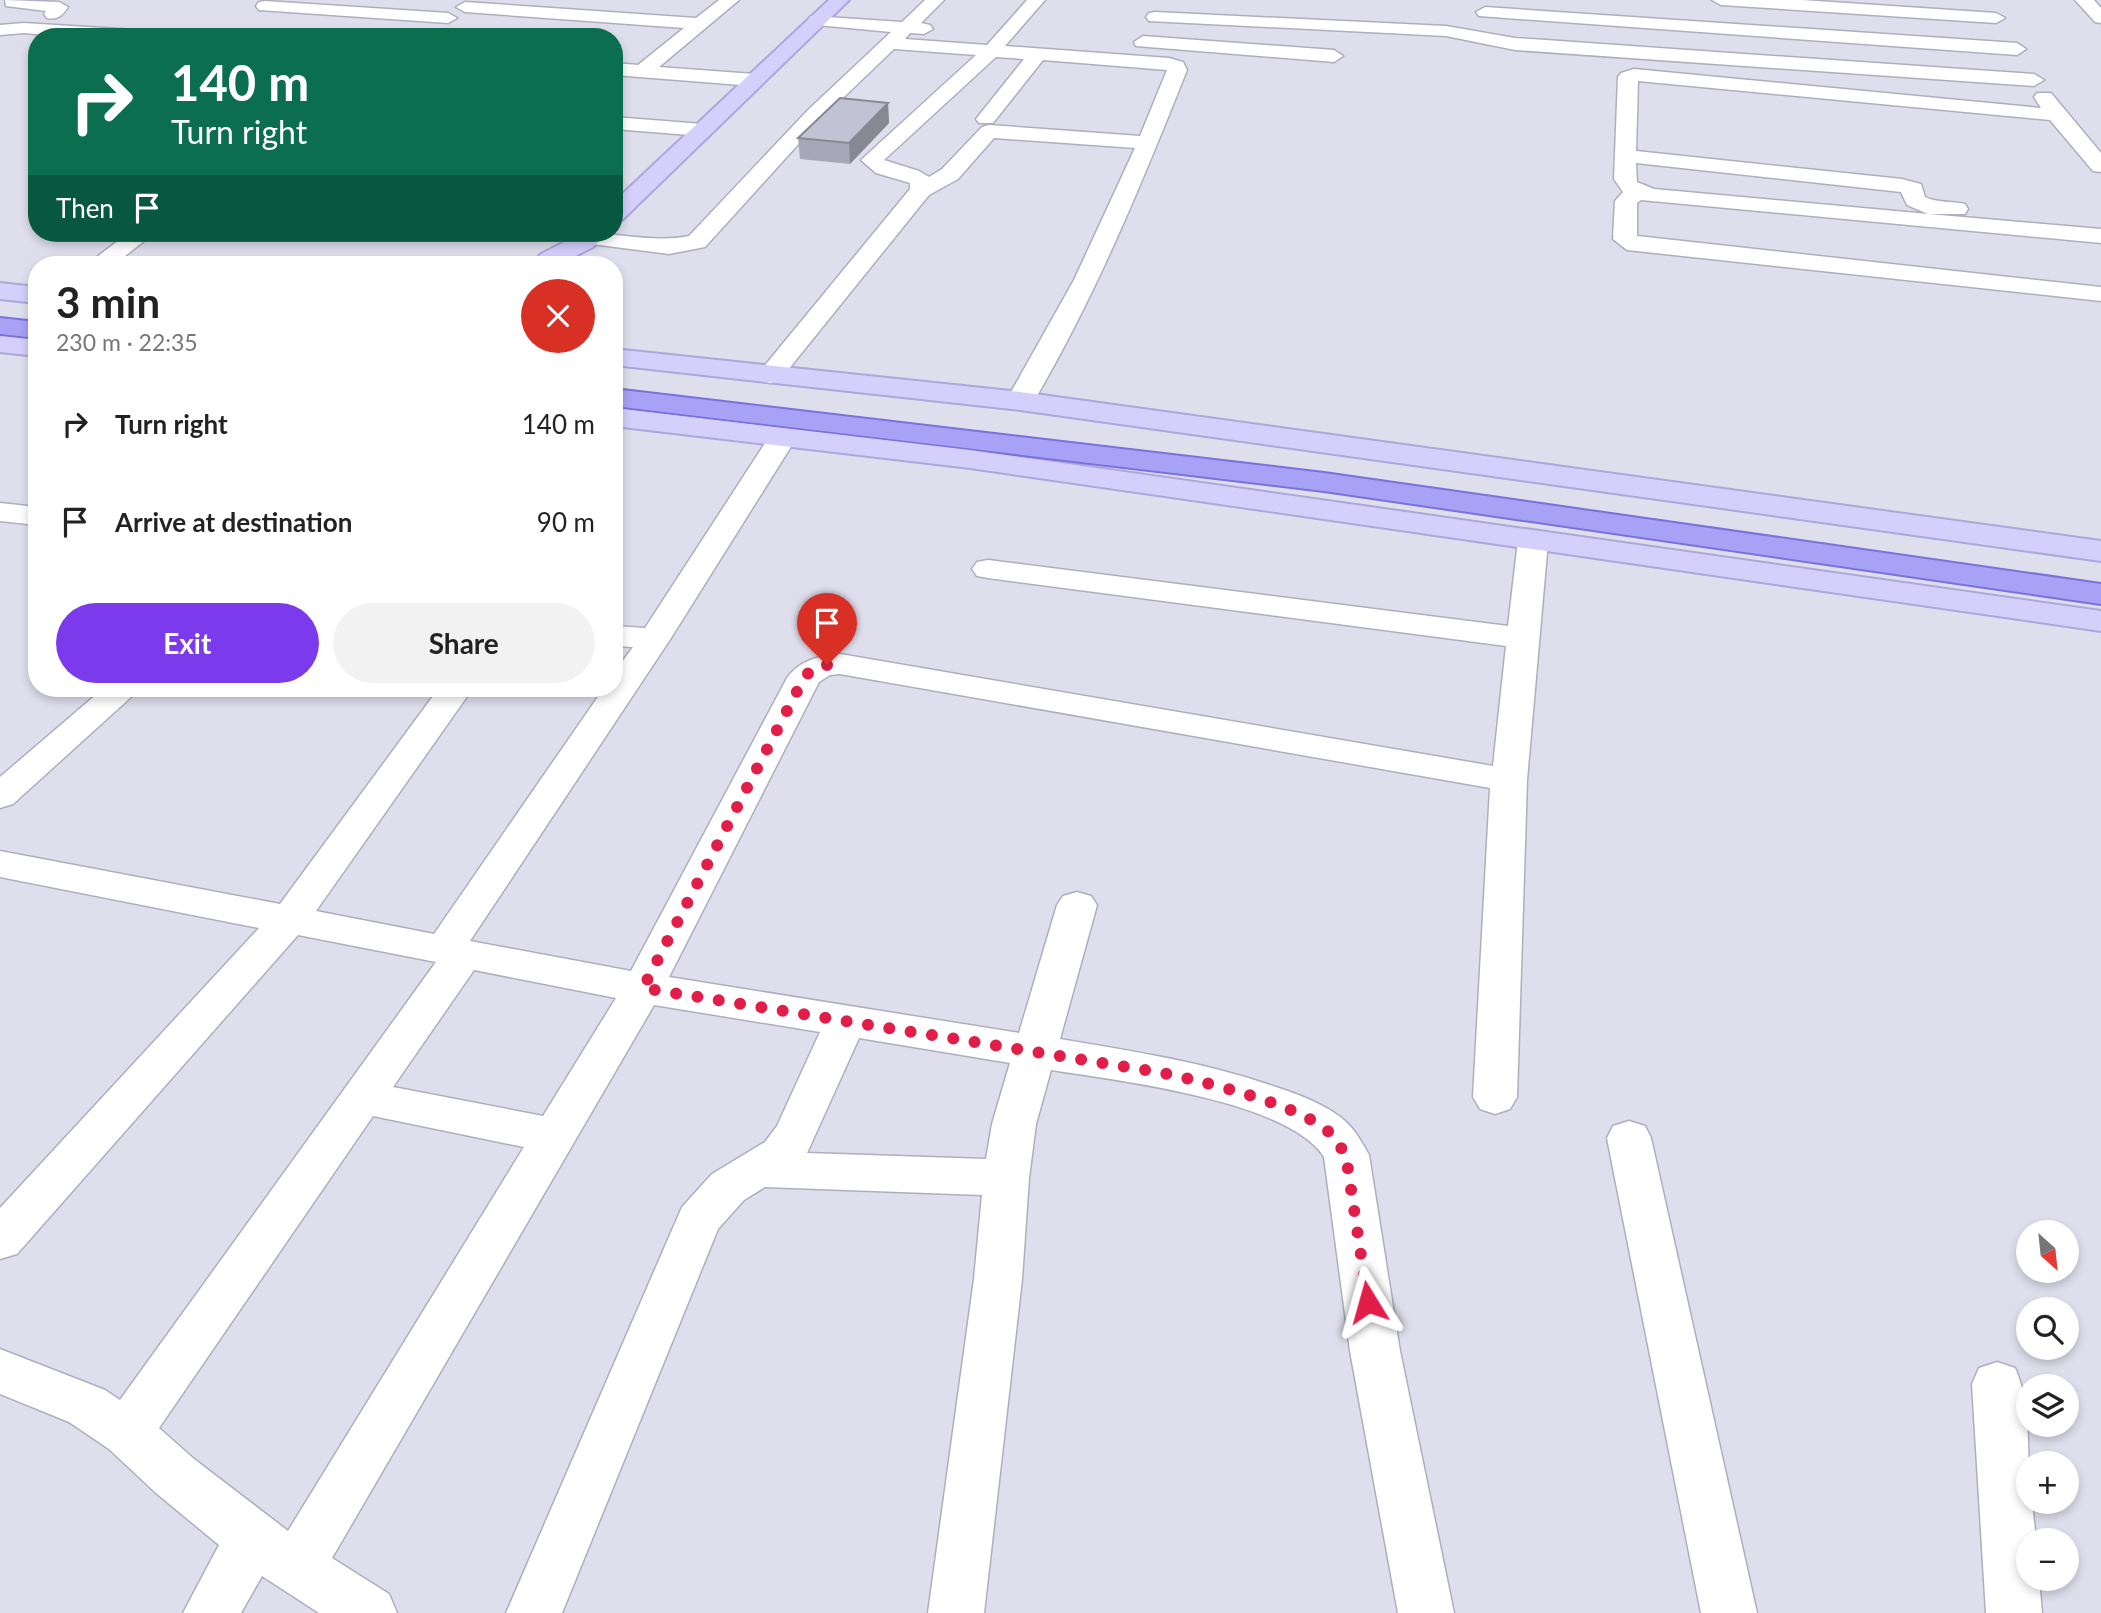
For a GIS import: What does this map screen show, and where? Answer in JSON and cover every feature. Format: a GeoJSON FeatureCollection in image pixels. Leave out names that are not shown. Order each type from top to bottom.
{"type":"FeatureCollection","features":[{"type":"Feature","properties":{"kind":"main road"},"geometry":{"type":"LineString","coordinates":[[623,206],[840,0]]}},
{"type":"Feature","properties":{"kind":"main road"},"geometry":{"type":"LineString","coordinates":[[556,256],[581,242]]}},
{"type":"Feature","properties":{"kind":"main road"},"geometry":{"type":"LineString","coordinates":[[0,291],[28,294]]}},
{"type":"Feature","properties":{"kind":"main road"},"geometry":{"type":"LineString","coordinates":[[0,310],[28,313]]}},
{"type":"Feature","properties":{"kind":"main road"},"geometry":{"type":"LineString","coordinates":[[0,326],[28,329]]}},
{"type":"Feature","properties":{"kind":"main road"},"geometry":{"type":"LineString","coordinates":[[0,344],[28,347]]}},
{"type":"Feature","properties":{"kind":"main road"},"geometry":{"type":"LineString","coordinates":[[623,358],[1020,401],[2101,551]]}},
{"type":"Feature","properties":{"kind":"main road"},"geometry":{"type":"LineString","coordinates":[[623,380],[1321,465],[2101,571]]}},
{"type":"Feature","properties":{"kind":"main road"},"geometry":{"type":"LineString","coordinates":[[623,398],[1324,482],[2101,594]]}},
{"type":"Feature","properties":{"kind":"main road"},"geometry":{"type":"LineString","coordinates":[[623,418],[970,459],[2101,621]]}},
{"type":"Feature","properties":{"kind":"street"},"geometry":{"type":"LineString","coordinates":[[368,12],[387,0]]}},
{"type":"Feature","properties":{"kind":"street"},"geometry":{"type":"LineString","coordinates":[[609,28],[646,0]]}},
{"type":"Feature","properties":{"kind":"street"},"geometry":{"type":"LineString","coordinates":[[642,71],[730,0]]}},
{"type":"Feature","properties":{"kind":"street"},"geometry":{"type":"LineString","coordinates":[[623,240],[669,247],[697,242],[815,114],[909,28],[935,0]]}},
{"type":"Feature","properties":{"kind":"street"},"geometry":{"type":"LineString","coordinates":[[921,190],[923,183],[918,177],[885,169],[872,160],[991,51],[1036,0]]}},
{"type":"Feature","properties":{"kind":"street"},"geometry":{"type":"LineString","coordinates":[[1622,0],[1621,20],[1606,68],[1628,71],[1625,179],[1628,186],[1637,192],[2101,236]]}},
{"type":"Feature","properties":{"kind":"street"},"geometry":{"type":"LineString","coordinates":[[1721,0],[1788,2],[1996,19]]}},
{"type":"Feature","properties":{"kind":"street"},"geometry":{"type":"LineString","coordinates":[[1974,0],[1996,19],[2056,116],[2101,166]]}},
{"type":"Feature","properties":{"kind":"street"},"geometry":{"type":"LineString","coordinates":[[2084,0],[2101,18]]}},
{"type":"Feature","properties":{"kind":"street"},"geometry":{"type":"LineString","coordinates":[[1784,89],[1784,62],[1791,33],[1788,2]]}},
{"type":"Feature","properties":{"kind":"street"},"geometry":{"type":"LineString","coordinates":[[9,3],[54,5],[60,9],[24,28]]}},
{"type":"Feature","properties":{"kind":"street"},"geometry":{"type":"LineString","coordinates":[[265,6],[318,4],[368,12],[447,18]]}},
{"type":"Feature","properties":{"kind":"street"},"geometry":{"type":"LineString","coordinates":[[432,28],[470,4],[702,24]]}},
{"type":"Feature","properties":{"kind":"street"},"geometry":{"type":"LineString","coordinates":[[1153,53],[1153,8],[1446,31],[1502,43],[2034,80]]}},
{"type":"Feature","properties":{"kind":"street"},"geometry":{"type":"LineString","coordinates":[[1485,12],[2017,49]]}},
{"type":"Feature","properties":{"kind":"street"},"geometry":{"type":"LineString","coordinates":[[817,20],[1008,34],[1042,46]]}},
{"type":"Feature","properties":{"kind":"street"},"geometry":{"type":"LineString","coordinates":[[0,30],[28,28]]}},
{"type":"Feature","properties":{"kind":"street"},"geometry":{"type":"LineString","coordinates":[[1020,401],[1060,336],[1120,211],[1177,69],[1153,53],[1127,41]]}},
{"type":"Feature","properties":{"kind":"street"},"geometry":{"type":"LineString","coordinates":[[891,44],[991,51],[1042,46],[1153,53],[1334,57]]}},
{"type":"Feature","properties":{"kind":"street"},"geometry":{"type":"LineString","coordinates":[[985,118],[1042,46]]}},
{"type":"Feature","properties":{"kind":"street"},"geometry":{"type":"LineString","coordinates":[[623,70],[754,80]]}},
{"type":"Feature","properties":{"kind":"street"},"geometry":{"type":"LineString","coordinates":[[1629,75],[2056,116]]}},
{"type":"Feature","properties":{"kind":"street"},"geometry":{"type":"LineString","coordinates":[[623,124],[702,130]]}},
{"type":"Feature","properties":{"kind":"street"},"geometry":{"type":"LineString","coordinates":[[770,375],[921,190],[950,174],[989,131],[1148,143]]}},
{"type":"Feature","properties":{"kind":"street"},"geometry":{"type":"LineString","coordinates":[[1627,156],[1902,186],[1913,190],[1915,200],[1928,207],[2101,223]]}},
{"type":"Feature","properties":{"kind":"street"},"geometry":{"type":"LineString","coordinates":[[1637,192],[1628,197],[1625,226],[1625,239],[1635,245],[1791,259],[2101,294]]}},
{"type":"Feature","properties":{"kind":"street"},"geometry":{"type":"LineString","coordinates":[[111,256],[130,242]]}},
{"type":"Feature","properties":{"kind":"street"},"geometry":{"type":"LineString","coordinates":[[623,688],[783,437]]}},
{"type":"Feature","properties":{"kind":"street"},"geometry":{"type":"LineString","coordinates":[[0,512],[28,515]]}},
{"type":"Feature","properties":{"kind":"street"},"geometry":{"type":"LineString","coordinates":[[1495,1097],[1509,780],[1532,541]]}},
{"type":"Feature","properties":{"kind":"street"},"geometry":{"type":"LineString","coordinates":[[988,569],[1523,638]]}},
{"type":"Feature","properties":{"kind":"street"},"geometry":{"type":"LineString","coordinates":[[623,636],[655,638]]}},
{"type":"Feature","properties":{"kind":"street"},"geometry":{"type":"LineString","coordinates":[[211,1613],[275,1553],[554,1136],[643,988],[804,678],[812,669],[827,665],[867,669],[1509,780]]}},
{"type":"Feature","properties":{"kind":"street"},"geometry":{"type":"LineString","coordinates":[[0,796],[114,697]]}},
{"type":"Feature","properties":{"kind":"street"},"geometry":{"type":"LineString","coordinates":[[0,1240],[290,919],[450,697]]}},
{"type":"Feature","properties":{"kind":"street"},"geometry":{"type":"LineString","coordinates":[[127,1432],[362,1097],[617,697]]}},
{"type":"Feature","properties":{"kind":"street"},"geometry":{"type":"LineString","coordinates":[[0,864],[643,988],[1158,1072],[1221,1086],[1305,1118],[1334,1136],[1346,1156],[1375,1351],[1426,1613]]}},
{"type":"Feature","properties":{"kind":"street"},"geometry":{"type":"LineString","coordinates":[[956,1613],[998,1279],[1006,1178],[1014,1124],[1077,905]]}},
{"type":"Feature","properties":{"kind":"street"},"geometry":{"type":"LineString","coordinates":[[534,1613],[698,1220],[710,1203],[728,1187],[781,1155],[794,1135],[846,1021]]}},
{"type":"Feature","properties":{"kind":"street"},"geometry":{"type":"LineString","coordinates":[[362,1097],[554,1136]]}},
{"type":"Feature","properties":{"kind":"street"},"geometry":{"type":"LineString","coordinates":[[1629,1138],[1729,1613]]}},
{"type":"Feature","properties":{"kind":"street"},"geometry":{"type":"LineString","coordinates":[[761,1169],[1006,1178]]}},
{"type":"Feature","properties":{"kind":"street"},"geometry":{"type":"LineString","coordinates":[[0,1371],[88,1406],[127,1432],[174,1476],[275,1553],[369,1613]]}},
{"type":"Feature","properties":{"kind":"street"},"geometry":{"type":"LineString","coordinates":[[1997,1384],[2014,1613]]}},
{"type":"Feature","properties":{"kind":"shaded area"},"geometry":{"type":"Polygon","coordinates":[[[0,0],[2101,0],[2101,1613],[0,1613],[0,0]]]}},
{"type":"Feature","properties":{"kind":"building"},"geometry":{"type":"Polygon","coordinates":[[[840,98],[888,103],[849,143],[798,138],[840,98]]]}},
{"type":"Feature","properties":{"kind":"route"},"geometry":{"type":"LineString","coordinates":[[827,665],[812,669],[804,678],[643,988],[1158,1072],[1221,1086],[1305,1118],[1334,1136],[1346,1156],[1368,1302]]}}]}
